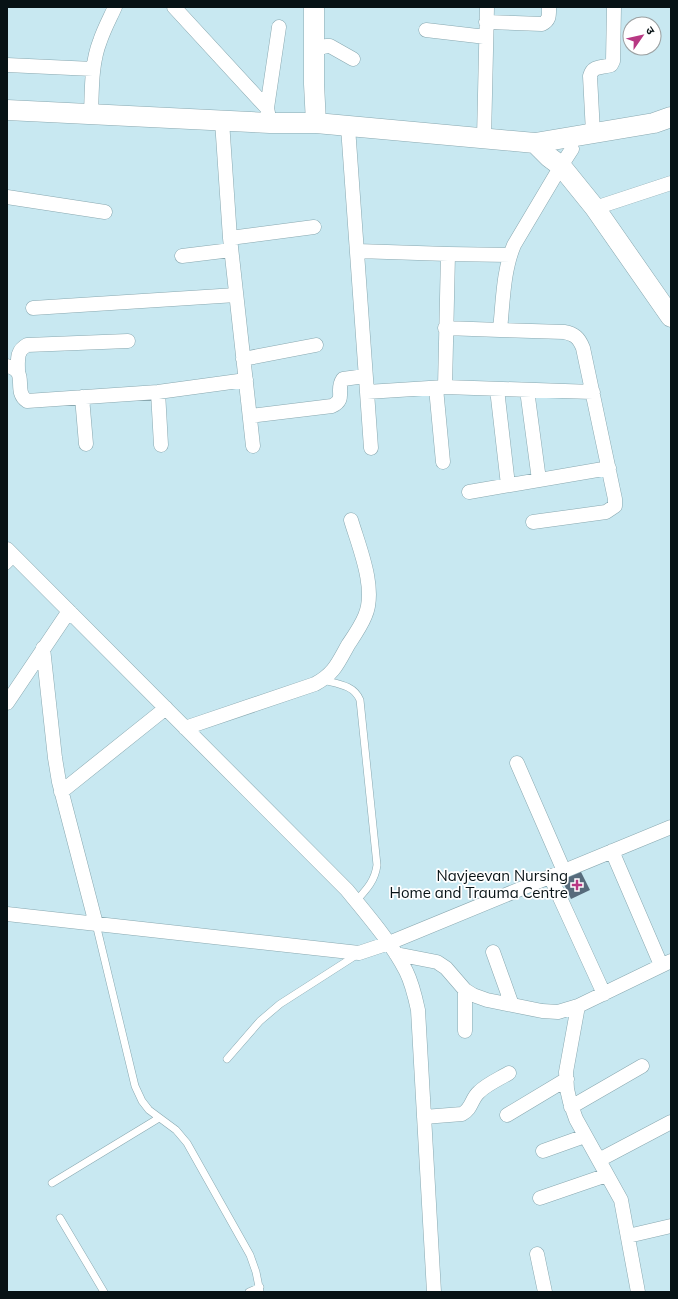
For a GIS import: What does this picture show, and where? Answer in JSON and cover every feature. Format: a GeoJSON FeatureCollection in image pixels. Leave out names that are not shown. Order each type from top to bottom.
{"type":"FeatureCollection","features":[{"type":"Feature","properties":{"kind":"street"},"geometry":{"type":"LineString","coordinates":[[91,114],[93,69],[99,41],[115,7]]}},
{"type":"Feature","properties":{"kind":"street"},"geometry":{"type":"LineString","coordinates":[[174,7],[268,115]]}},
{"type":"Feature","properties":{"kind":"street"},"geometry":{"type":"LineString","coordinates":[[314,7],[314,50],[334,125],[357,251],[371,448]]}},
{"type":"Feature","properties":{"kind":"street"},"geometry":{"type":"LineString","coordinates":[[484,138],[487,7]]}},
{"type":"Feature","properties":{"kind":"street"},"geometry":{"type":"LineString","coordinates":[[486,22],[542,24],[547,22],[549,7]]}},
{"type":"Feature","properties":{"kind":"street"},"geometry":{"type":"LineString","coordinates":[[593,133],[590,76],[592,71],[596,68],[611,65],[613,61],[614,7]]}},
{"type":"Feature","properties":{"kind":"street"},"geometry":{"type":"LineString","coordinates":[[268,115],[279,26]]}},
{"type":"Feature","properties":{"kind":"street"},"geometry":{"type":"LineString","coordinates":[[426,30],[486,37]]}},
{"type":"Feature","properties":{"kind":"street"},"geometry":{"type":"LineString","coordinates":[[314,50],[330,46],[353,59]]}},
{"type":"Feature","properties":{"kind":"street"},"geometry":{"type":"LineString","coordinates":[[7,64],[93,69]]}},
{"type":"Feature","properties":{"kind":"street"},"geometry":{"type":"LineString","coordinates":[[9,115],[91,114],[222,121],[268,115],[334,125],[535,143],[654,123],[671,117]]}},
{"type":"Feature","properties":{"kind":"street"},"geometry":{"type":"LineString","coordinates":[[222,121],[231,244],[253,446]]}},
{"type":"Feature","properties":{"kind":"street"},"geometry":{"type":"LineString","coordinates":[[535,143],[548,157],[561,166],[595,208],[671,317]]}},
{"type":"Feature","properties":{"kind":"street"},"geometry":{"type":"LineString","coordinates":[[500,330],[507,268],[510,255],[514,245],[572,149]]}},
{"type":"Feature","properties":{"kind":"street"},"geometry":{"type":"LineString","coordinates":[[595,208],[671,184]]}},
{"type":"Feature","properties":{"kind":"street"},"geometry":{"type":"LineString","coordinates":[[7,197],[105,212]]}},
{"type":"Feature","properties":{"kind":"street"},"geometry":{"type":"LineString","coordinates":[[182,256],[231,244],[314,227]]}},
{"type":"Feature","properties":{"kind":"street"},"geometry":{"type":"LineString","coordinates":[[357,251],[510,255]]}},
{"type":"Feature","properties":{"kind":"street"},"geometry":{"type":"LineString","coordinates":[[443,462],[441,387],[448,254]]}},
{"type":"Feature","properties":{"kind":"street"},"geometry":{"type":"LineString","coordinates":[[33,308],[236,295]]}},
{"type":"Feature","properties":{"kind":"street"},"geometry":{"type":"LineString","coordinates":[[445,328],[572,333],[579,338],[583,348],[593,392],[615,499],[615,506],[606,512],[533,522]]}},
{"type":"Feature","properties":{"kind":"street"},"geometry":{"type":"LineString","coordinates":[[128,341],[27,345],[21,348],[12,368],[20,378],[22,398],[27,401],[158,392],[246,380]]}},
{"type":"Feature","properties":{"kind":"street"},"geometry":{"type":"LineString","coordinates":[[243,359],[316,345]]}},
{"type":"Feature","properties":{"kind":"street"},"geometry":{"type":"LineString","coordinates":[[250,416],[332,406],[338,403],[341,399],[340,389],[343,379],[366,376]]}},
{"type":"Feature","properties":{"kind":"street"},"geometry":{"type":"LineString","coordinates":[[367,392],[441,387],[593,392]]}},
{"type":"Feature","properties":{"kind":"street"},"geometry":{"type":"LineString","coordinates":[[497,389],[508,485]]}},
{"type":"Feature","properties":{"kind":"street"},"geometry":{"type":"LineString","coordinates":[[527,390],[539,480]]}},
{"type":"Feature","properties":{"kind":"street"},"geometry":{"type":"LineString","coordinates":[[158,392],[162,445]]}},
{"type":"Feature","properties":{"kind":"street"},"geometry":{"type":"LineString","coordinates":[[82,397],[86,444]]}},
{"type":"Feature","properties":{"kind":"street"},"geometry":{"type":"LineString","coordinates":[[469,492],[609,468]]}},
{"type":"Feature","properties":{"kind":"street"},"geometry":{"type":"LineString","coordinates":[[185,728],[315,684],[331,674],[366,614],[369,598],[370,584],[351,520]]}},
{"type":"Feature","properties":{"kind":"street"},"geometry":{"type":"LineString","coordinates":[[10,557],[69,610],[347,890],[392,948],[406,971],[412,984],[418,1010],[434,1292]]}},
{"type":"Feature","properties":{"kind":"street"},"geometry":{"type":"LineString","coordinates":[[7,703],[69,610]]}},
{"type":"Feature","properties":{"kind":"street"},"geometry":{"type":"LineString","coordinates":[[43,648],[55,758],[61,792],[96,924]]}},
{"type":"Feature","properties":{"kind":"street"},"geometry":{"type":"LineString","coordinates":[[61,792],[166,708]]}},
{"type":"Feature","properties":{"kind":"street"},"geometry":{"type":"LineString","coordinates":[[517,763],[564,871]]}},
{"type":"Feature","properties":{"kind":"street"},"geometry":{"type":"LineString","coordinates":[[7,914],[359,952],[392,948],[550,876],[671,827]]}},
{"type":"Feature","properties":{"kind":"street"},"geometry":{"type":"LineString","coordinates":[[392,948],[437,962],[446,968],[465,990],[473,995],[487,1000],[542,1011],[558,1012],[578,1006],[666,963],[612,851]]}},
{"type":"Feature","properties":{"kind":"street"},"geometry":{"type":"LineString","coordinates":[[550,876],[604,994]]}},
{"type":"Feature","properties":{"kind":"street"},"geometry":{"type":"LineString","coordinates":[[493,952],[512,1005]]}},
{"type":"Feature","properties":{"kind":"street"},"geometry":{"type":"LineString","coordinates":[[465,990],[465,1032]]}},
{"type":"Feature","properties":{"kind":"street"},"geometry":{"type":"LineString","coordinates":[[578,1006],[566,1072],[567,1089],[576,1119],[620,1200],[638,1292]]}},
{"type":"Feature","properties":{"kind":"street"},"geometry":{"type":"LineString","coordinates":[[572,1107],[642,1066]]}},
{"type":"Feature","properties":{"kind":"street"},"geometry":{"type":"LineString","coordinates":[[424,1117],[462,1114],[470,1108],[472,1101],[479,1092],[509,1073]]}},
{"type":"Feature","properties":{"kind":"street"},"geometry":{"type":"LineString","coordinates":[[507,1115],[567,1079]]}},
{"type":"Feature","properties":{"kind":"street"},"geometry":{"type":"LineString","coordinates":[[599,1160],[671,1122]]}},
{"type":"Feature","properties":{"kind":"street"},"geometry":{"type":"LineString","coordinates":[[543,1151],[585,1136]]}},
{"type":"Feature","properties":{"kind":"street"},"geometry":{"type":"LineString","coordinates":[[540,1198],[607,1175]]}},
{"type":"Feature","properties":{"kind":"street"},"geometry":{"type":"LineString","coordinates":[[628,1236],[671,1226]]}},
{"type":"Feature","properties":{"kind":"street"},"geometry":{"type":"LineString","coordinates":[[537,1254],[545,1292]]}},
{"type":"Feature","properties":{"kind":"lane"},"geometry":{"type":"LineString","coordinates":[[323,680],[353,689],[360,700],[377,865],[376,874],[371,884],[356,901]]}},
{"type":"Feature","properties":{"kind":"lane"},"geometry":{"type":"LineString","coordinates":[[96,924],[135,1086],[149,1110],[176,1130],[187,1142],[199,1161],[250,1255],[260,1289],[249,1292]]}},
{"type":"Feature","properties":{"kind":"lane"},"geometry":{"type":"LineString","coordinates":[[227,1059],[260,1021],[280,1004],[359,952]]}},
{"type":"Feature","properties":{"kind":"lane"},"geometry":{"type":"LineString","coordinates":[[52,1183],[159,1118]]}},
{"type":"Feature","properties":{"kind":"lane"},"geometry":{"type":"LineString","coordinates":[[60,1218],[104,1292]]}},
{"type":"Feature","properties":{"kind":"building"},"geometry":{"type":"Polygon","coordinates":[[[580,870],[590,890],[571,899],[562,880],[580,870]]]}},
{"type":"Feature","properties":{"kind":"place","name":"Navjeevan Nursing Home and Trauma Centre"},"geometry":{"type":"Point","coordinates":[577,885]}}]}
